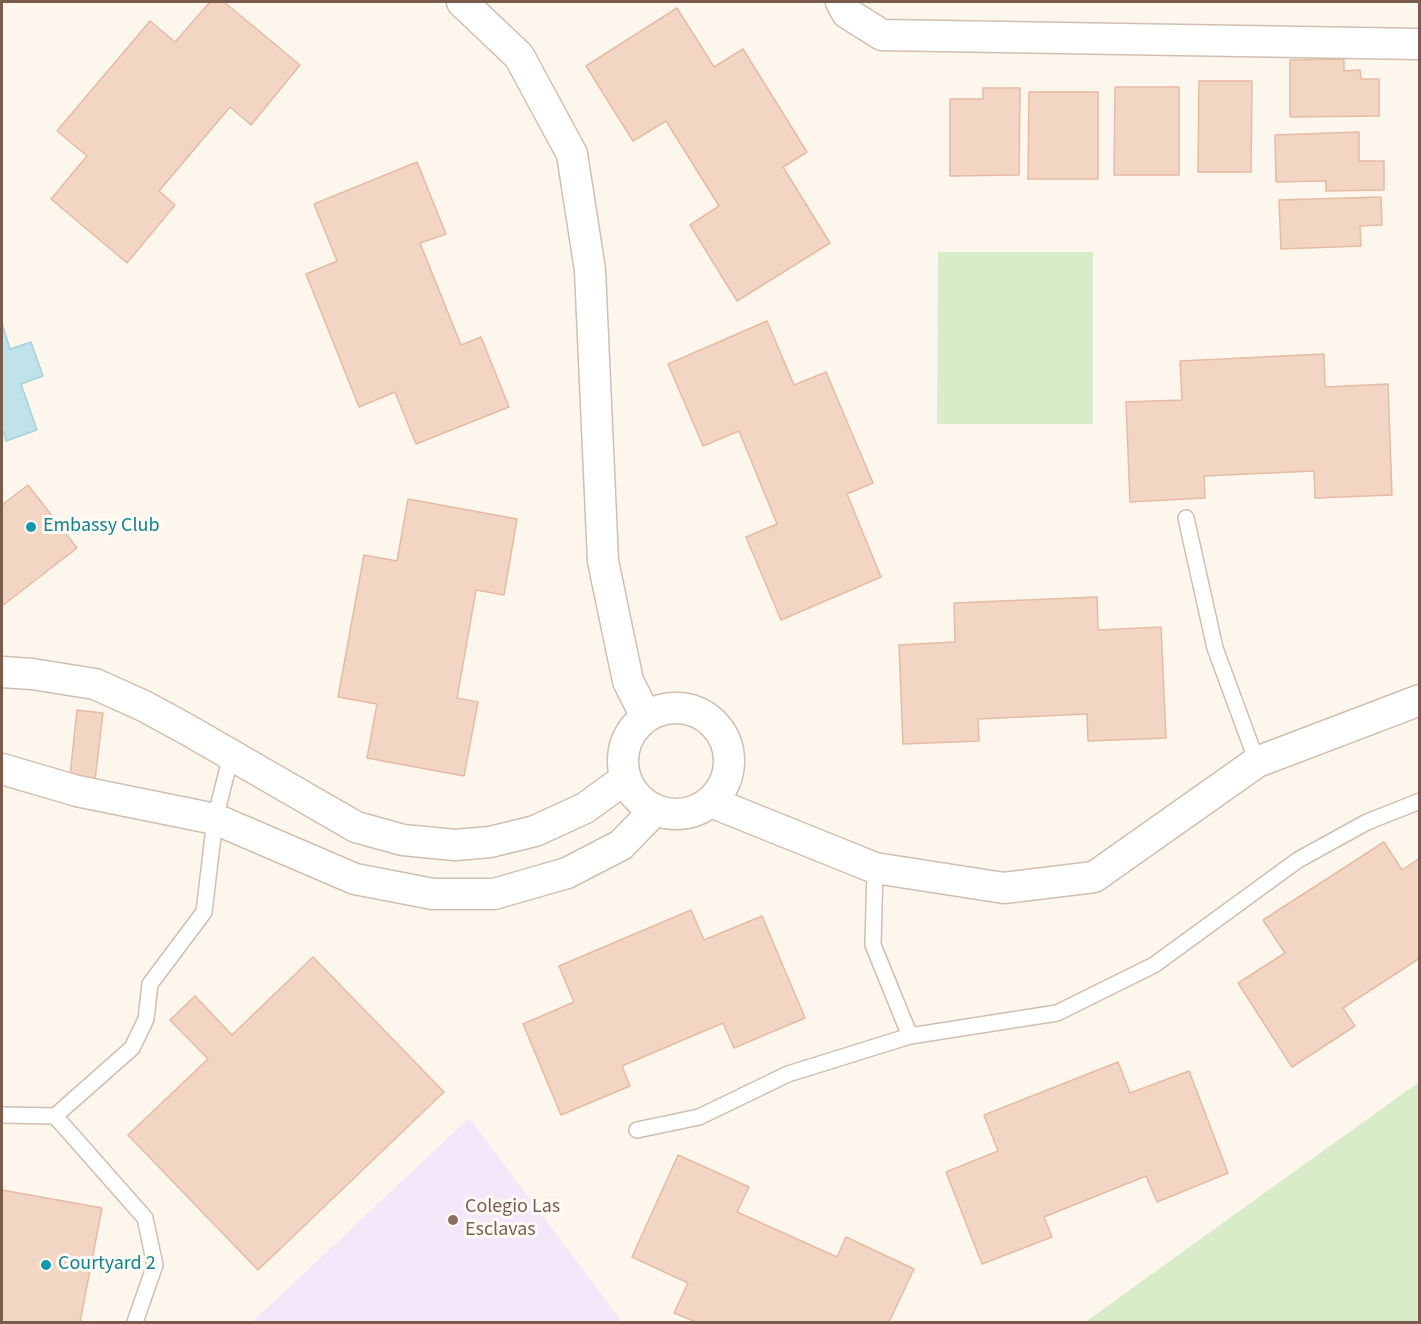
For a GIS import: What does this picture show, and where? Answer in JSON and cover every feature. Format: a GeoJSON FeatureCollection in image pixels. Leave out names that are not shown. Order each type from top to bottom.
{"type":"FeatureCollection","features":[{"type":"Feature","properties":{"kind":"street"},"geometry":{"type":"LineString","coordinates":[[462,2],[519,56],[572,154],[590,270],[603,561],[628,681],[646,717]]}},
{"type":"Feature","properties":{"kind":"street"},"geometry":{"type":"LineString","coordinates":[[841,2],[847,13],[882,35],[1419,44]]}},
{"type":"Feature","properties":{"kind":"street"},"geometry":{"type":"LineString","coordinates":[[2,672],[32,674],[95,684],[144,706],[356,827],[403,840],[455,845],[490,842],[535,831],[585,808],[626,779]]}},
{"type":"Feature","properties":{"kind":"street"},"geometry":{"type":"LineString","coordinates":[[711,802],[875,868],[1004,888],[1094,877],[1257,762],[1419,700]]}},
{"type":"Feature","properties":{"kind":"street"},"geometry":{"type":"LineString","coordinates":[[681,707],[698,711],[714,721],[724,735],[730,753],[730,771],[723,788],[711,802],[699,810],[684,814],[670,814],[655,810],[637,798],[626,779],[623,765],[627,738],[635,726],[646,717],[663,709],[681,707]]}},
{"type":"Feature","properties":{"kind":"street"},"geometry":{"type":"LineString","coordinates":[[2,769],[77,791],[215,819],[355,879],[433,894],[494,894],[567,873],[621,845],[655,810]]}},
{"type":"Feature","properties":{"kind":"lane"},"geometry":{"type":"LineString","coordinates":[[1186,518],[1215,648],[1257,762]]}},
{"type":"Feature","properties":{"kind":"lane"},"geometry":{"type":"LineString","coordinates":[[2,1115],[55,1116],[132,1048],[146,1019],[150,984],[204,912],[215,819],[231,755]]}},
{"type":"Feature","properties":{"kind":"lane"},"geometry":{"type":"LineString","coordinates":[[637,1130],[699,1117],[788,1074],[910,1036],[1058,1012],[1154,964],[1298,860],[1367,822],[1419,801]]}},
{"type":"Feature","properties":{"kind":"lane"},"geometry":{"type":"LineString","coordinates":[[875,868],[873,945],[910,1036]]}},
{"type":"Feature","properties":{"kind":"lane"},"geometry":{"type":"LineString","coordinates":[[55,1116],[145,1218],[155,1265],[135,1323]]}},
{"type":"Feature","properties":{"kind":"shaded area","name":"Colegio Las Esclavas"},"geometry":{"type":"Polygon","coordinates":[[[469,1118],[622,1322],[252,1322],[469,1118]]]}},
{"type":"Feature","properties":{"kind":"green space"},"geometry":{"type":"Polygon","coordinates":[[[938,252],[1093,252],[1093,424],[937,424],[938,252]]]}},
{"type":"Feature","properties":{"kind":"green space"},"geometry":{"type":"Polygon","coordinates":[[[1419,1082],[1419,1322],[1085,1322],[1419,1082]]]}},
{"type":"Feature","properties":{"kind":"water"},"geometry":{"type":"Polygon","coordinates":[[[2,323],[10,349],[31,342],[43,376],[21,384],[37,430],[6,441],[2,427],[2,323]]]}},
{"type":"Feature","properties":{"kind":"building"},"geometry":{"type":"Polygon","coordinates":[[[210,2],[224,2],[300,65],[251,125],[230,107],[159,191],[175,205],[127,263],[51,199],[87,156],[57,131],[150,21],[175,42],[210,2]]]}},
{"type":"Feature","properties":{"kind":"building"},"geometry":{"type":"Polygon","coordinates":[[[677,8],[714,67],[743,49],[807,152],[783,167],[830,243],[737,301],[690,225],[719,206],[666,121],[633,141],[586,66],[677,8]]]}},
{"type":"Feature","properties":{"kind":"building"},"geometry":{"type":"Polygon","coordinates":[[[1344,59],[1344,71],[1360,70],[1361,79],[1379,79],[1379,116],[1290,117],[1290,60],[1344,59]]]}},
{"type":"Feature","properties":{"kind":"building"},"geometry":{"type":"Polygon","coordinates":[[[1199,81],[1252,81],[1251,172],[1198,172],[1199,81]]]}},
{"type":"Feature","properties":{"kind":"building"},"geometry":{"type":"Polygon","coordinates":[[[1115,87],[1179,87],[1179,175],[1114,175],[1115,87]]]}},
{"type":"Feature","properties":{"kind":"building"},"geometry":{"type":"Polygon","coordinates":[[[983,88],[1020,88],[1019,175],[950,176],[950,99],[983,99],[983,88]]]}},
{"type":"Feature","properties":{"kind":"building"},"geometry":{"type":"Polygon","coordinates":[[[1029,92],[1098,92],[1098,179],[1028,179],[1029,92]]]}},
{"type":"Feature","properties":{"kind":"building"},"geometry":{"type":"Polygon","coordinates":[[[1359,132],[1359,161],[1384,161],[1384,190],[1326,191],[1326,181],[1276,182],[1275,135],[1359,132]]]}},
{"type":"Feature","properties":{"kind":"building"},"geometry":{"type":"Polygon","coordinates":[[[417,162],[446,234],[420,243],[461,345],[481,337],[509,407],[416,444],[395,392],[359,407],[306,274],[337,261],[314,204],[417,162]]]}},
{"type":"Feature","properties":{"kind":"building"},"geometry":{"type":"Polygon","coordinates":[[[1381,197],[1382,225],[1360,226],[1361,246],[1281,249],[1279,200],[1381,197]]]}},
{"type":"Feature","properties":{"kind":"building"},"geometry":{"type":"Polygon","coordinates":[[[767,321],[794,385],[826,372],[873,483],[847,494],[881,577],[781,620],[746,537],[777,524],[739,431],[703,446],[668,364],[767,321]]]}},
{"type":"Feature","properties":{"kind":"building"},"geometry":{"type":"Polygon","coordinates":[[[1324,354],[1325,387],[1388,384],[1392,495],[1315,498],[1314,471],[1204,476],[1205,498],[1130,502],[1126,402],[1182,400],[1180,361],[1324,354]]]}},
{"type":"Feature","properties":{"kind":"building","name":"Embassy Club"},"geometry":{"type":"Polygon","coordinates":[[[28,485],[77,548],[2,606],[2,505],[28,485]]]}},
{"type":"Feature","properties":{"kind":"building"},"geometry":{"type":"Polygon","coordinates":[[[408,499],[517,519],[504,595],[476,590],[457,698],[478,702],[464,776],[367,758],[377,704],[338,697],[364,555],[397,561],[408,499]]]}},
{"type":"Feature","properties":{"kind":"building"},"geometry":{"type":"Polygon","coordinates":[[[1097,597],[1098,630],[1161,627],[1166,738],[1088,741],[1087,714],[978,719],[979,741],[903,744],[899,645],[955,642],[954,603],[1097,597]]]}},
{"type":"Feature","properties":{"kind":"building"},"geometry":{"type":"Polygon","coordinates":[[[77,710],[103,713],[94,788],[69,785],[77,710]]]}},
{"type":"Feature","properties":{"kind":"building"},"geometry":{"type":"Polygon","coordinates":[[[1384,842],[1402,870],[1420,858],[1420,958],[1343,1008],[1355,1026],[1292,1067],[1238,983],[1285,953],[1263,920],[1384,842]]]}},
{"type":"Feature","properties":{"kind":"building"},"geometry":{"type":"Polygon","coordinates":[[[691,910],[704,940],[762,916],[805,1018],[734,1048],[723,1023],[622,1066],[630,1086],[561,1115],[523,1024],[574,1002],[559,966],[691,910]]]}},
{"type":"Feature","properties":{"kind":"building"},"geometry":{"type":"Polygon","coordinates":[[[313,957],[444,1092],[258,1270],[128,1135],[208,1059],[170,1020],[195,996],[232,1035],[313,957]]]}},
{"type":"Feature","properties":{"kind":"building"},"geometry":{"type":"Polygon","coordinates":[[[1118,1062],[1130,1093],[1189,1071],[1228,1173],[1157,1202],[1146,1176],[1044,1217],[1052,1237],[982,1264],[946,1172],[998,1151],[984,1115],[1118,1062]]]}},
{"type":"Feature","properties":{"kind":"building"},"geometry":{"type":"Polygon","coordinates":[[[678,1155],[749,1187],[737,1212],[837,1257],[846,1237],[914,1269],[889,1322],[696,1322],[674,1313],[688,1283],[632,1257],[678,1155]]]}},
{"type":"Feature","properties":{"kind":"building","name":"Courtyard 2"},"geometry":{"type":"Polygon","coordinates":[[[2,1190],[102,1208],[80,1322],[2,1322],[2,1190]]]}},
{"type":"Feature","properties":{"kind":"place","name":"Embassy Club"},"geometry":{"type":"Point","coordinates":[31,527]}},
{"type":"Feature","properties":{"kind":"place","name":"Colegio Las Esclavas"},"geometry":{"type":"Point","coordinates":[453,1220]}},
{"type":"Feature","properties":{"kind":"place","name":"Courtyard 2"},"geometry":{"type":"Point","coordinates":[46,1265]}}]}
